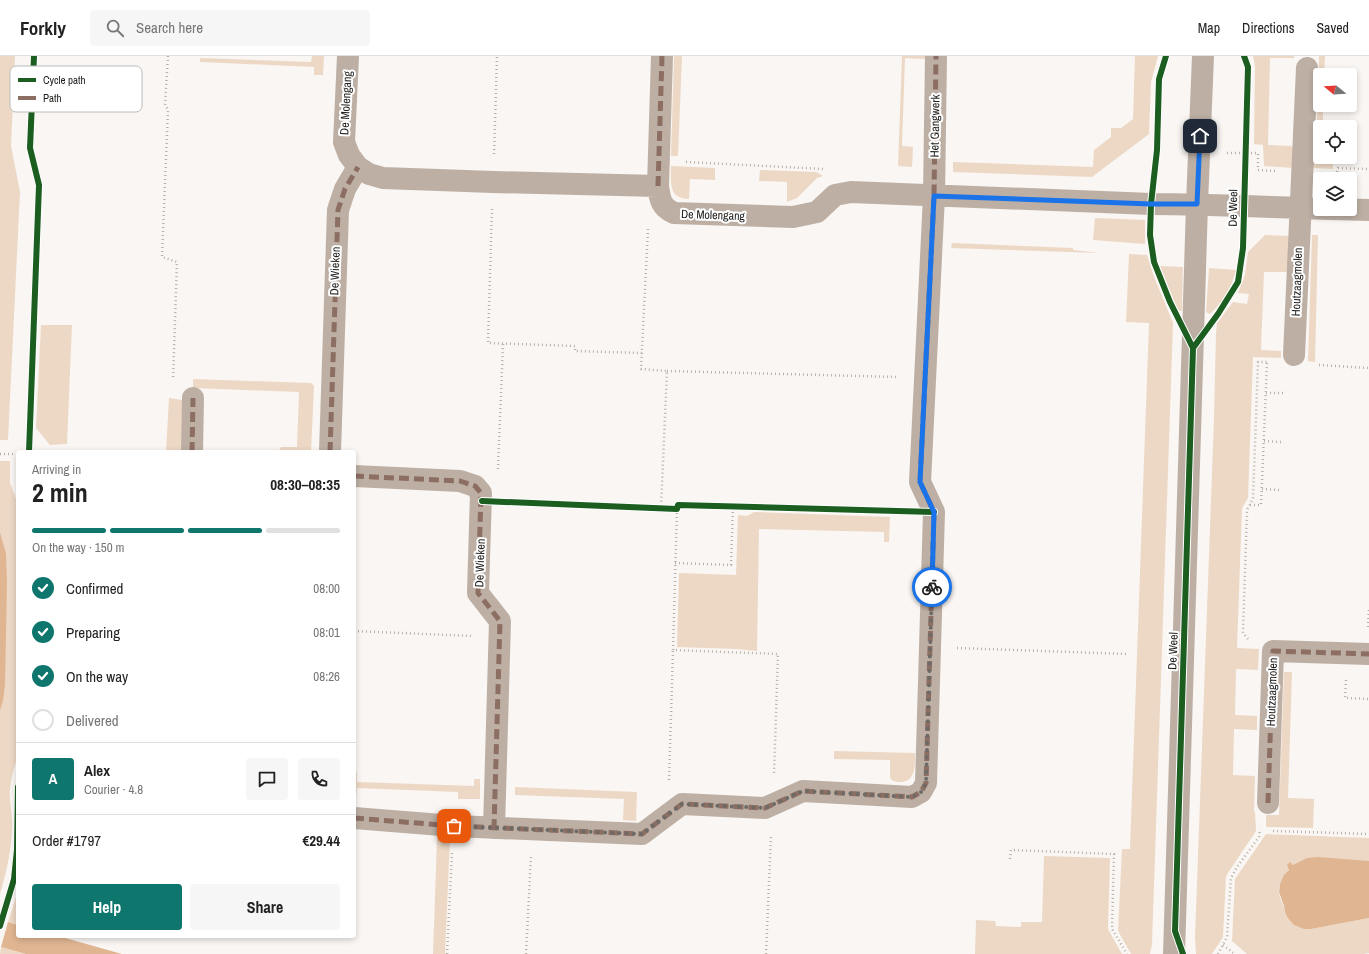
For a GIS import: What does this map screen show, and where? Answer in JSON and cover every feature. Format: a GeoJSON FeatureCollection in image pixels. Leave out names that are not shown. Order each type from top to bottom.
{"type":"FeatureCollection","features":[{"type":"Feature","properties":{"kind":"street","name":"De Molengang"},"geometry":{"type":"LineString","coordinates":[[348,56],[344,142],[349,155],[358,167]]}},
{"type":"Feature","properties":{"kind":"street"},"geometry":{"type":"LineString","coordinates":[[358,167],[369,174],[383,178],[658,186],[662,56]]}},
{"type":"Feature","properties":{"kind":"street","name":"Het Gangwerk"},"geometry":{"type":"LineString","coordinates":[[934,196],[936,56]]}},
{"type":"Feature","properties":{"kind":"street","name":"De Weel"},"geometry":{"type":"LineString","coordinates":[[1174,954],[1197,204],[1203,56]]}},
{"type":"Feature","properties":{"kind":"street","name":"Houtzaagmolen"},"geometry":{"type":"LineString","coordinates":[[1294,360],[1307,68]]}},
{"type":"Feature","properties":{"kind":"street","name":"De Wieken"},"geometry":{"type":"LineString","coordinates":[[330,450],[338,210],[345,189],[358,167]]}},
{"type":"Feature","properties":{"kind":"street","name":"De Molengang"},"geometry":{"type":"LineString","coordinates":[[658,186],[660,200],[666,209],[674,213],[793,217],[817,212],[835,196],[851,192],[1151,204],[1197,204]]}},
{"type":"Feature","properties":{"kind":"street"},"geometry":{"type":"LineString","coordinates":[[356,818],[454,826],[642,834],[682,804],[765,808],[803,791],[912,797],[921,792],[926,783],[934,512],[920,482],[934,196]]}},
{"type":"Feature","properties":{"kind":"street"},"geometry":{"type":"LineString","coordinates":[[1197,204],[1300,209],[1369,210]]}},
{"type":"Feature","properties":{"kind":"street"},"geometry":{"type":"LineString","coordinates":[[192,450],[193,398]]}},
{"type":"Feature","properties":{"kind":"street","name":"De Wieken"},"geometry":{"type":"LineString","coordinates":[[356,476],[460,481],[475,486],[481,493],[478,594],[500,621],[494,828]]}},
{"type":"Feature","properties":{"kind":"street","name":"Houtzaagmolen"},"geometry":{"type":"LineString","coordinates":[[1268,803],[1273,651],[1369,654]]}},
{"type":"Feature","properties":{"kind":"path"},"geometry":{"type":"LineString","coordinates":[[168,56],[166,105],[168,110],[162,257],[177,262],[172,387],[193,398]]}},
{"type":"Feature","properties":{"kind":"path"},"geometry":{"type":"LineString","coordinates":[[497,56],[488,343],[575,346],[575,351],[642,353]]}},
{"type":"Feature","properties":{"kind":"path"},"geometry":{"type":"LineString","coordinates":[[1245,145],[1245,161]]}},
{"type":"Feature","properties":{"kind":"path"},"geometry":{"type":"LineString","coordinates":[[1221,153],[1258,153],[1258,170],[1337,173],[1338,168],[1369,169]]}},
{"type":"Feature","properties":{"kind":"path"},"geometry":{"type":"LineString","coordinates":[[659,161],[824,169]]}},
{"type":"Feature","properties":{"kind":"path"},"geometry":{"type":"LineString","coordinates":[[666,209],[648,227],[642,369],[926,378]]}},
{"type":"Feature","properties":{"kind":"path"},"geometry":{"type":"LineString","coordinates":[[498,470],[503,343]]}},
{"type":"Feature","properties":{"kind":"path"},"geometry":{"type":"LineString","coordinates":[[1273,651],[1259,644],[1253,644],[1243,633],[1247,510],[1253,499],[1258,362],[1294,360],[1369,368]]}},
{"type":"Feature","properties":{"kind":"path"},"geometry":{"type":"LineString","coordinates":[[1250,505],[1261,505],[1267,362]]}},
{"type":"Feature","properties":{"kind":"path"},"geometry":{"type":"LineString","coordinates":[[667,370],[670,509],[675,563],[668,814]]}},
{"type":"Feature","properties":{"kind":"path"},"geometry":{"type":"LineString","coordinates":[[1266,393],[1283,394]]}},
{"type":"Feature","properties":{"kind":"path"},"geometry":{"type":"LineString","coordinates":[[1264,441],[1282,442]]}},
{"type":"Feature","properties":{"kind":"path"},"geometry":{"type":"LineString","coordinates":[[0,454],[16,454]]}},
{"type":"Feature","properties":{"kind":"path"},"geometry":{"type":"LineString","coordinates":[[1262,489],[1280,490]]}},
{"type":"Feature","properties":{"kind":"path"},"geometry":{"type":"LineString","coordinates":[[653,508],[670,509],[678,505],[686,505]]}},
{"type":"Feature","properties":{"kind":"path"},"geometry":{"type":"LineString","coordinates":[[725,506],[740,507]]}},
{"type":"Feature","properties":{"kind":"path"},"geometry":{"type":"LineString","coordinates":[[675,563],[731,565],[733,506]]}},
{"type":"Feature","properties":{"kind":"path"},"geometry":{"type":"LineString","coordinates":[[356,631],[499,637]]}},
{"type":"Feature","properties":{"kind":"path"},"geometry":{"type":"LineString","coordinates":[[931,647],[1127,654]]}},
{"type":"Feature","properties":{"kind":"path"},"geometry":{"type":"LineString","coordinates":[[673,650],[778,654],[766,954]]}},
{"type":"Feature","properties":{"kind":"path"},"geometry":{"type":"LineString","coordinates":[[1347,653],[1345,698],[1369,699]]}},
{"type":"Feature","properties":{"kind":"path"},"geometry":{"type":"LineString","coordinates":[[447,954],[454,826]]}},
{"type":"Feature","properties":{"kind":"path"},"geometry":{"type":"LineString","coordinates":[[526,954],[532,830]]}},
{"type":"Feature","properties":{"kind":"path"},"geometry":{"type":"LineString","coordinates":[[1218,954],[1227,937],[1231,878],[1237,867],[1259,837],[1260,831]]}},
{"type":"Feature","properties":{"kind":"path"},"geometry":{"type":"LineString","coordinates":[[1268,831],[1369,834]]}},
{"type":"Feature","properties":{"kind":"path"},"geometry":{"type":"LineString","coordinates":[[1010,859],[1011,850],[1114,854],[1112,929],[1127,954]]}},
{"type":"Feature","properties":{"kind":"path"},"geometry":{"type":"LineString","coordinates":[[1223,945],[1235,954]]}},
{"type":"Feature","properties":{"kind":"shaded area"},"geometry":{"type":"Polygon","coordinates":[[[0,56],[15,56],[15,66],[10,66],[10,112],[13,112],[11,146],[20,192],[8,440],[0,440],[0,56]]]}},
{"type":"Feature","properties":{"kind":"shaded area"},"geometry":{"type":"Polygon","coordinates":[[[312,56],[324,56],[323,75],[314,75],[314,67],[200,62],[200,58],[311,62],[312,56]]]}},
{"type":"Feature","properties":{"kind":"shaded area"},"geometry":{"type":"Polygon","coordinates":[[[674,56],[682,56],[678,156],[671,156],[674,56]]]}},
{"type":"Feature","properties":{"kind":"shaded area"},"geometry":{"type":"Polygon","coordinates":[[[902,56],[925,56],[925,59],[905,58],[902,146],[913,147],[912,167],[898,166],[902,56]]]}},
{"type":"Feature","properties":{"kind":"shaded area"},"geometry":{"type":"Polygon","coordinates":[[[1135,56],[1158,56],[1151,82],[1149,134],[1092,177],[953,172],[953,162],[1093,167],[1094,150],[1111,137],[1111,128],[1121,128],[1133,119],[1135,56]]]}},
{"type":"Feature","properties":{"kind":"shaded area"},"geometry":{"type":"Polygon","coordinates":[[[1253,56],[1294,56],[1294,58],[1270,58],[1268,145],[1291,146],[1295,150],[1294,168],[1264,166],[1263,145],[1254,144],[1255,66],[1253,56]]]}},
{"type":"Feature","properties":{"kind":"shaded area"},"geometry":{"type":"Polygon","coordinates":[[[1319,56],[1325,56],[1324,68],[1319,68],[1319,56]]]}},
{"type":"Feature","properties":{"kind":"shaded area"},"geometry":{"type":"Polygon","coordinates":[[[1317,112],[1323,112],[1323,120],[1317,120],[1317,112]]]}},
{"type":"Feature","properties":{"kind":"shaded area"},"geometry":{"type":"Polygon","coordinates":[[[1313,146],[1313,164],[1333,164],[1333,169],[1312,168],[1313,146]]]}},
{"type":"Feature","properties":{"kind":"shaded area"},"geometry":{"type":"Polygon","coordinates":[[[671,166],[715,168],[715,180],[690,179],[689,199],[682,198],[674,193],[672,188],[671,166]]]}},
{"type":"Feature","properties":{"kind":"shaded area"},"geometry":{"type":"Polygon","coordinates":[[[760,170],[816,172],[823,176],[817,178],[797,198],[787,202],[787,182],[759,181],[760,170]]]}},
{"type":"Feature","properties":{"kind":"shaded area"},"geometry":{"type":"Polygon","coordinates":[[[1095,218],[1145,220],[1145,244],[1093,240],[1095,218]]]}},
{"type":"Feature","properties":{"kind":"shaded area"},"geometry":{"type":"Polygon","coordinates":[[[1265,235],[1291,236],[1290,272],[1264,272],[1261,350],[1281,351],[1281,358],[1253,357],[1248,498],[1242,508],[1237,648],[1259,649],[1258,670],[1236,669],[1235,715],[1257,716],[1257,730],[1234,729],[1233,775],[1255,776],[1254,811],[1256,831],[1226,876],[1223,937],[1212,954],[1196,954],[1195,938],[1216,333],[1217,323],[1233,302],[1247,304],[1249,294],[1238,293],[1245,275],[1248,252],[1265,235]]]}},
{"type":"Feature","properties":{"kind":"shaded area"},"geometry":{"type":"Polygon","coordinates":[[[1312,235],[1318,235],[1315,362],[1308,361],[1312,235]]]}},
{"type":"Feature","properties":{"kind":"shaded area"},"geometry":{"type":"Polygon","coordinates":[[[952,243],[1073,248],[1073,250],[1100,253],[951,248],[952,243]]]}},
{"type":"Feature","properties":{"kind":"shaded area"},"geometry":{"type":"Polygon","coordinates":[[[1129,254],[1147,255],[1173,323],[1152,944],[1150,954],[1131,954],[1118,931],[1122,849],[1130,849],[1149,323],[1126,322],[1129,254]]]}},
{"type":"Feature","properties":{"kind":"shaded area"},"geometry":{"type":"Polygon","coordinates":[[[1160,266],[1183,267],[1181,311],[1177,308],[1160,266]]]}},
{"type":"Feature","properties":{"kind":"shaded area"},"geometry":{"type":"Polygon","coordinates":[[[1209,268],[1236,270],[1226,294],[1210,314],[1206,312],[1209,268]]]}},
{"type":"Feature","properties":{"kind":"shaded area"},"geometry":{"type":"Polygon","coordinates":[[[41,325],[72,325],[67,444],[50,445],[36,428],[41,325]]]}},
{"type":"Feature","properties":{"kind":"shaded area"},"geometry":{"type":"Polygon","coordinates":[[[193,379],[311,383],[314,386],[311,450],[279,450],[281,447],[297,447],[299,392],[193,388],[193,379]]]}},
{"type":"Feature","properties":{"kind":"shaded area"},"geometry":{"type":"Polygon","coordinates":[[[169,398],[182,400],[183,450],[166,450],[169,398]]]}},
{"type":"Feature","properties":{"kind":"shaded area"},"geometry":{"type":"Polygon","coordinates":[[[0,461],[10,461],[10,483],[16,499],[16,762],[10,789],[12,832],[10,850],[0,894],[0,711],[3,701],[6,553],[0,532],[0,461]]]}},
{"type":"Feature","properties":{"kind":"shaded area"},"geometry":{"type":"Polygon","coordinates":[[[754,512],[890,517],[889,542],[884,542],[884,532],[759,529],[757,651],[677,647],[679,573],[736,575],[738,515],[747,516],[754,512]]]}},
{"type":"Feature","properties":{"kind":"shaded area"},"geometry":{"type":"Polygon","coordinates":[[[0,532],[6,553],[7,582],[5,685],[0,711],[0,532]]]}},
{"type":"Feature","properties":{"kind":"shaded area"},"geometry":{"type":"Polygon","coordinates":[[[1284,672],[1292,672],[1288,798],[1314,799],[1313,828],[1266,827],[1266,815],[1279,815],[1284,672]]]}},
{"type":"Feature","properties":{"kind":"shaded area"},"geometry":{"type":"Polygon","coordinates":[[[834,751],[915,753],[914,772],[909,779],[895,782],[890,777],[890,760],[834,759],[834,751]]]}},
{"type":"Feature","properties":{"kind":"shaded area"},"geometry":{"type":"Polygon","coordinates":[[[356,772],[357,782],[474,786],[474,779],[480,779],[480,799],[458,799],[458,792],[357,788],[356,799],[356,772]]]}},
{"type":"Feature","properties":{"kind":"shaded area"},"geometry":{"type":"Polygon","coordinates":[[[515,787],[637,792],[636,821],[623,820],[624,799],[515,795],[515,787]]]}},
{"type":"Feature","properties":{"kind":"shaded area"},"geometry":{"type":"Polygon","coordinates":[[[1266,834],[1369,838],[1369,861],[1299,862],[1293,866],[1290,863],[1288,872],[1280,883],[1279,889],[1285,912],[1311,929],[1369,918],[1369,953],[1247,954],[1232,941],[1235,879],[1266,834]]]}},
{"type":"Feature","properties":{"kind":"shaded area"},"geometry":{"type":"Polygon","coordinates":[[[437,838],[450,839],[445,954],[433,954],[437,838]]]}},
{"type":"Feature","properties":{"kind":"shaded area"},"geometry":{"type":"Polygon","coordinates":[[[1044,856],[1110,858],[1108,929],[1122,954],[975,954],[976,920],[995,921],[996,926],[1021,927],[1021,922],[1042,922],[1044,856]]]}},
{"type":"Feature","properties":{"kind":"shaded area"},"geometry":{"type":"Polygon","coordinates":[[[1318,857],[1369,861],[1369,918],[1304,929],[1294,925],[1288,918],[1279,892],[1280,884],[1284,875],[1289,870],[1287,865],[1290,862],[1293,865],[1307,858],[1318,857]]]}},
{"type":"Feature","properties":{"kind":"shaded area"},"geometry":{"type":"Polygon","coordinates":[[[16,897],[16,924],[8,922],[16,897]]]}},
{"type":"Feature","properties":{"kind":"shaded area"},"geometry":{"type":"Polygon","coordinates":[[[8,922],[16,924],[16,938],[65,938],[122,954],[26,954],[1,947],[8,922]]]}},
{"type":"Feature","properties":{"kind":"shaded area"},"geometry":{"type":"Polygon","coordinates":[[[1,947],[26,954],[0,954],[1,947]]]}},
{"type":"Feature","properties":{"kind":"marked path"},"geometry":{"type":"LineString","coordinates":[[658,186],[662,56]]}},
{"type":"Feature","properties":{"kind":"marked path"},"geometry":{"type":"LineString","coordinates":[[356,818],[454,826],[642,834],[682,804],[765,808],[803,791],[912,797],[921,792],[926,783],[934,512],[920,482],[934,196],[936,56]]}},
{"type":"Feature","properties":{"kind":"marked path"},"geometry":{"type":"LineString","coordinates":[[330,450],[338,210],[345,189],[358,167]]}},
{"type":"Feature","properties":{"kind":"marked path"},"geometry":{"type":"LineString","coordinates":[[192,450],[193,398]]}},
{"type":"Feature","properties":{"kind":"marked path"},"geometry":{"type":"LineString","coordinates":[[356,476],[460,481],[475,486],[481,493],[478,593],[500,621],[494,828]]}},
{"type":"Feature","properties":{"kind":"marked path"},"geometry":{"type":"LineString","coordinates":[[1268,803],[1273,651],[1369,654]]}},
{"type":"Feature","properties":{"kind":"cycle path"},"geometry":{"type":"LineString","coordinates":[[34,56],[34,66]]}},
{"type":"Feature","properties":{"kind":"cycle path"},"geometry":{"type":"LineString","coordinates":[[1166,56],[1159,79],[1157,150],[1151,204],[1150,235],[1154,262],[1170,302],[1193,348],[1175,931],[1183,954]]}},
{"type":"Feature","properties":{"kind":"cycle path"},"geometry":{"type":"LineString","coordinates":[[1193,348],[1218,314],[1238,282],[1243,248],[1248,67],[1244,56]]}},
{"type":"Feature","properties":{"kind":"cycle path"},"geometry":{"type":"LineString","coordinates":[[29,450],[39,185],[30,148],[32,112]]}},
{"type":"Feature","properties":{"kind":"cycle path"},"geometry":{"type":"LineString","coordinates":[[482,501],[677,509],[678,505],[934,512]]}},
{"type":"Feature","properties":{"kind":"cycle path"},"geometry":{"type":"LineString","coordinates":[[0,926],[14,879],[16,860]]}},
{"type":"Feature","properties":{"kind":"way so far"},"geometry":{"type":"LineString","coordinates":[[454,826],[642,834],[682,804],[765,808],[803,791],[912,797],[921,792],[926,783],[932,587]]}},
{"type":"Feature","properties":{"kind":"route"},"geometry":{"type":"LineString","coordinates":[[932,587],[934,512],[920,482],[934,196],[1151,204],[1197,204],[1200,136]]}}]}
